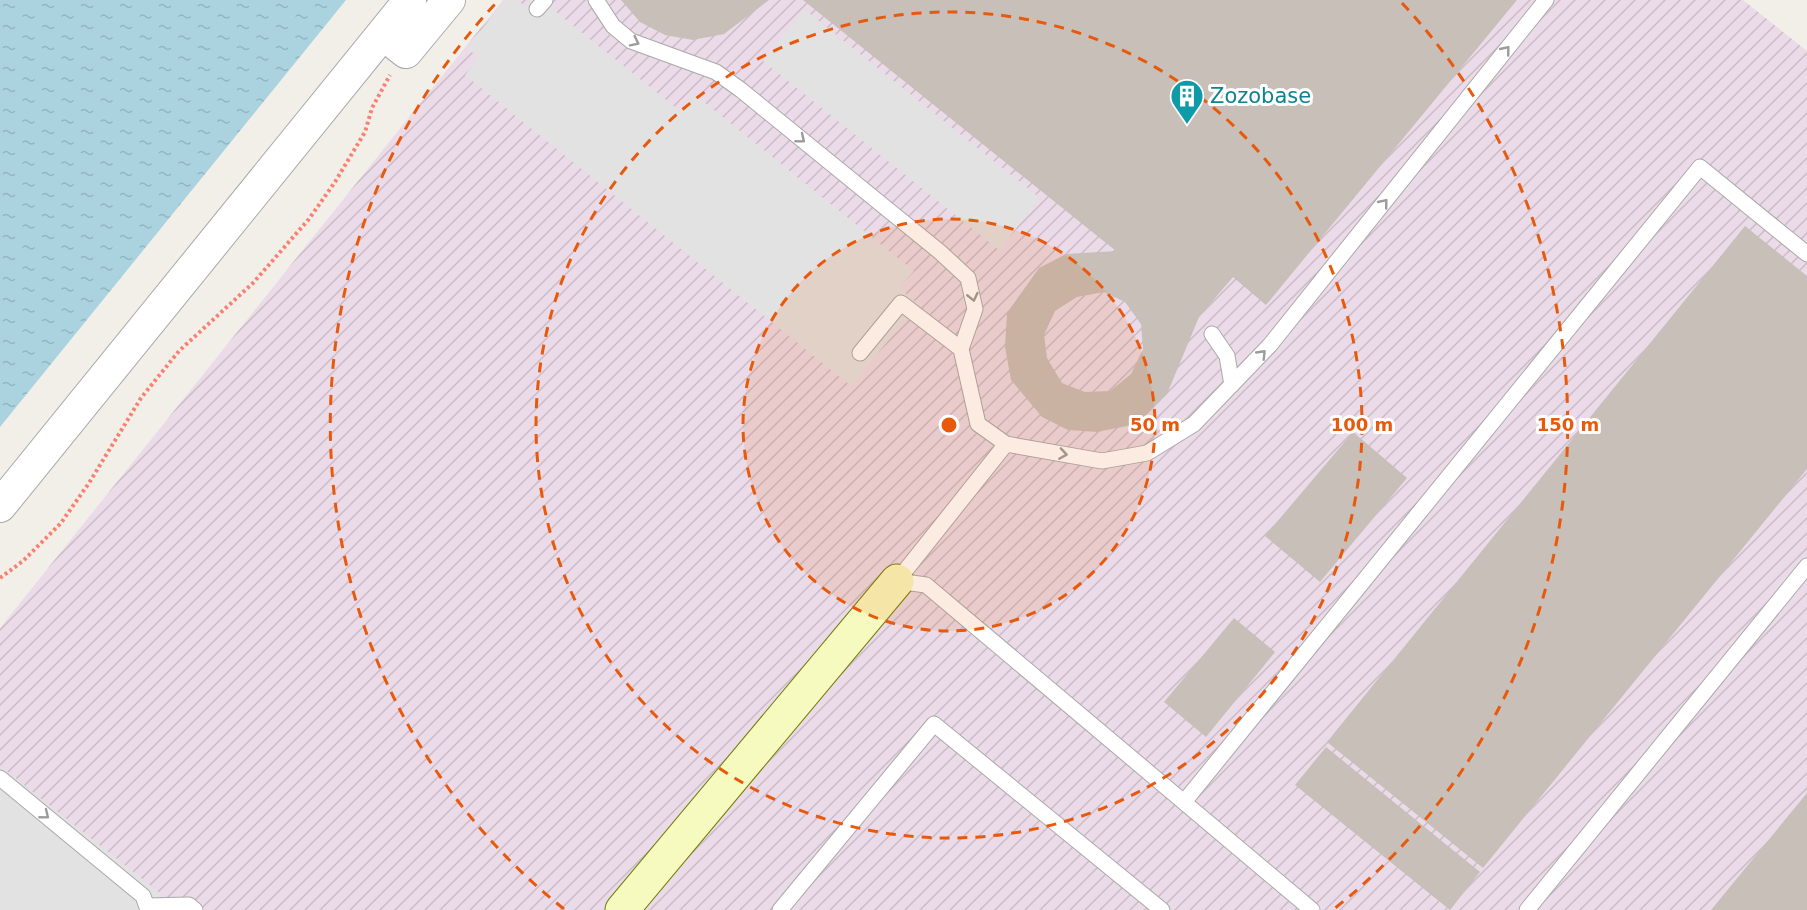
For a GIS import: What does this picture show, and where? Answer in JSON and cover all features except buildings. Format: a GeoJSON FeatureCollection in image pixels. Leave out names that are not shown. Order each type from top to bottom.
{"type":"FeatureCollection","features":[{"type":"Feature","properties":{"kind":"street"},"geometry":{"type":"LineString","coordinates":[[394,43],[410,0]]}},
{"type":"Feature","properties":{"kind":"street"},"geometry":{"type":"LineString","coordinates":[[0,506],[394,43],[449,0]]}},
{"type":"Feature","properties":{"kind":"street"},"geometry":{"type":"LineString","coordinates":[[622,910],[897,581]]}},
{"type":"Feature","properties":{"kind":"lane"},"geometry":{"type":"LineString","coordinates":[[596,0],[613,26],[631,41],[716,72],[741,90],[940,252],[968,278],[975,309],[961,349],[978,424],[1006,444],[1102,460],[1147,453],[1194,424],[1232,385],[1270,345],[1546,0]]}},
{"type":"Feature","properties":{"kind":"lane"},"geometry":{"type":"LineString","coordinates":[[1184,802],[1700,167],[1807,254]]}},
{"type":"Feature","properties":{"kind":"lane"},"geometry":{"type":"LineString","coordinates":[[860,353],[901,303],[961,349]]}},
{"type":"Feature","properties":{"kind":"lane"},"geometry":{"type":"LineString","coordinates":[[1212,334],[1227,356],[1232,385]]}},
{"type":"Feature","properties":{"kind":"lane"},"geometry":{"type":"LineString","coordinates":[[897,581],[1006,444]]}},
{"type":"Feature","properties":{"kind":"lane"},"geometry":{"type":"LineString","coordinates":[[1527,910],[1807,566]]}},
{"type":"Feature","properties":{"kind":"lane"},"geometry":{"type":"LineString","coordinates":[[897,581],[926,585],[1312,910]]}},
{"type":"Feature","properties":{"kind":"lane"},"geometry":{"type":"LineString","coordinates":[[780,910],[934,724],[1162,910]]}},
{"type":"Feature","properties":{"kind":"lane"},"geometry":{"type":"LineString","coordinates":[[0,778],[143,896],[148,908],[189,905],[195,910]]}},
{"type":"Feature","properties":{"kind":"path"},"geometry":{"type":"LineString","coordinates":[[0,578],[23,561],[61,523],[89,483],[141,398],[179,351],[253,283],[309,219],[335,182],[365,132],[372,108],[393,71],[394,43]]}},
{"type":"Feature","properties":{"kind":"shaded area"},"geometry":{"type":"Polygon","coordinates":[[[503,0],[1743,0],[1807,51],[1807,910],[0,910],[0,628],[503,0]]]}},
{"type":"Feature","properties":{"kind":"shaded area"},"geometry":{"type":"Polygon","coordinates":[[[505,0],[517,0],[526,7],[531,0],[541,0],[680,111],[694,94],[914,271],[899,288],[918,304],[851,386],[465,75],[479,58],[467,48],[505,0]]]}},
{"type":"Feature","properties":{"kind":"shaded area"},"geometry":{"type":"Polygon","coordinates":[[[804,9],[1040,198],[999,250],[763,61],[804,9]]]}},
{"type":"Feature","properties":{"kind":"shaded area"},"geometry":{"type":"Polygon","coordinates":[[[0,766],[160,893],[162,910],[0,910],[0,766]]]}},
{"type":"Feature","properties":{"kind":"water"},"geometry":{"type":"Polygon","coordinates":[[[0,0],[346,0],[0,427],[0,0]]]}},
{"type":"Feature","properties":{"kind":"place","name":"Zozobase"},"geometry":{"type":"Point","coordinates":[1187,125]}}]}
